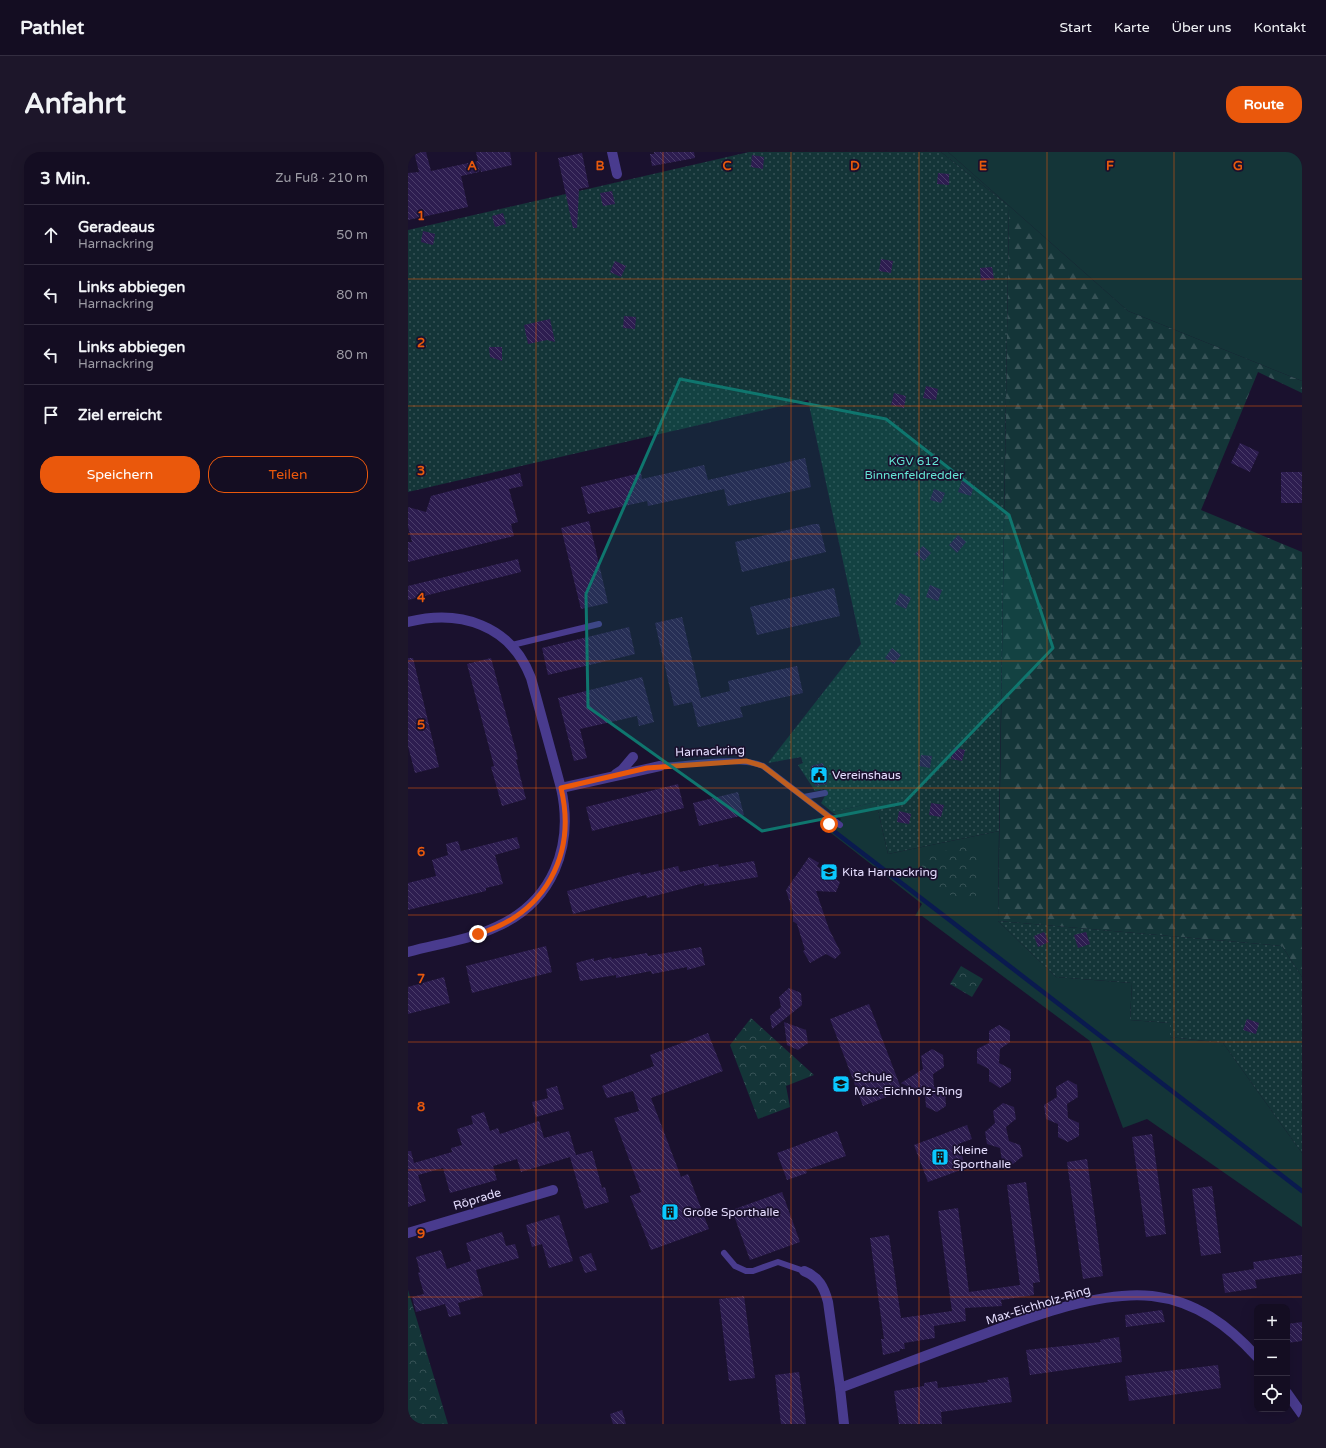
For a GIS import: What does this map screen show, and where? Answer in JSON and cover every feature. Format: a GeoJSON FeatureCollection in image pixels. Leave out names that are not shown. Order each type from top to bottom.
{"type":"FeatureCollection","features":[{"type":"Feature","properties":{"kind":"street"},"geometry":{"type":"LineString","coordinates":[[612,152],[617,174]]}},
{"type":"Feature","properties":{"kind":"street"},"geometry":{"type":"LineString","coordinates":[[408,622],[445,617],[469,621],[492,630],[512,645],[524,662],[531,678],[565,804],[566,824],[561,856],[549,881],[529,907],[497,927],[473,935],[408,952]]}},
{"type":"Feature","properties":{"kind":"street","name":"Harnackring"},"geometry":{"type":"LineString","coordinates":[[610,777],[622,770],[633,757]]}},
{"type":"Feature","properties":{"kind":"street","name":"Harnackring"},"geometry":{"type":"LineString","coordinates":[[561,788],[660,766]]}},
{"type":"Feature","properties":{"kind":"street","name":"Röprade"},"geometry":{"type":"LineString","coordinates":[[408,1233],[553,1190]]}},
{"type":"Feature","properties":{"kind":"street"},"geometry":{"type":"LineString","coordinates":[[804,1271],[819,1280],[825,1290],[828,1302],[844,1424]]}},
{"type":"Feature","properties":{"kind":"street","name":"Max-Eichholz-Ring"},"geometry":{"type":"LineString","coordinates":[[840,1388],[1020,1321],[1085,1303],[1134,1296],[1152,1296],[1168,1299],[1200,1310],[1223,1324],[1254,1354]]}},
{"type":"Feature","properties":{"kind":"street"},"geometry":{"type":"LineString","coordinates":[[1290,1397],[1302,1414]]}},
{"type":"Feature","properties":{"kind":"lane"},"geometry":{"type":"LineString","coordinates":[[512,645],[599,624]]}},
{"type":"Feature","properties":{"kind":"lane","name":"Harnackring"},"geometry":{"type":"LineString","coordinates":[[660,766],[753,762],[763,766],[831,821],[840,825]]}},
{"type":"Feature","properties":{"kind":"lane"},"geometry":{"type":"LineString","coordinates":[[801,797],[825,793]]}},
{"type":"Feature","properties":{"kind":"lane"},"geometry":{"type":"LineString","coordinates":[[724,1253],[735,1266],[746,1271],[753,1271],[778,1262],[804,1271]]}},
{"type":"Feature","properties":{"kind":"highlighted area"},"geometry":{"type":"Polygon","coordinates":[[[680,379],[886,419],[1009,515],[1053,648],[904,803],[762,831],[588,707],[586,594],[680,379]]]}},
{"type":"Feature","properties":{"kind":"green space","name":"KGV 612 Binnenfeldredder"},"geometry":{"type":"Polygon","coordinates":[[[749,152],[941,152],[1009,206],[999,831],[888,854],[876,802],[832,812],[821,803],[825,796],[824,789],[815,791],[798,765],[803,763],[801,757],[768,763],[861,644],[808,400],[408,492],[408,230],[749,152]]]}},
{"type":"Feature","properties":{"kind":"green space"},"geometry":{"type":"Polygon","coordinates":[[[941,152],[948,152],[1128,311],[1302,381],[1302,393],[1258,372],[1201,510],[1302,552],[1302,977],[1282,946],[998,921],[1009,206],[941,152]]]}},
{"type":"Feature","properties":{"kind":"green space"},"geometry":{"type":"Polygon","coordinates":[[[948,152],[1302,152],[1302,381],[1128,311],[948,152]]]}},
{"type":"Feature","properties":{"kind":"green space"},"geometry":{"type":"Polygon","coordinates":[[[876,802],[888,854],[999,831],[998,921],[1056,977],[1132,983],[1130,1020],[1170,1023],[1170,1037],[1223,1043],[1302,1153],[1302,1227],[1147,1119],[1123,1128],[1090,1041],[922,916],[915,916],[922,904],[831,833],[841,819],[832,812],[876,802]]]}},
{"type":"Feature","properties":{"kind":"green space"},"geometry":{"type":"Polygon","coordinates":[[[977,844],[976,900],[958,897],[941,891],[911,872],[935,853],[977,844]]]}},
{"type":"Feature","properties":{"kind":"green space"},"geometry":{"type":"Polygon","coordinates":[[[998,921],[1282,946],[1302,977],[1302,1153],[1223,1043],[1170,1037],[1170,1023],[1130,1020],[1132,983],[1056,977],[998,921]]]}},
{"type":"Feature","properties":{"kind":"green space"},"geometry":{"type":"Polygon","coordinates":[[[961,966],[983,979],[972,997],[950,984],[961,966]]]}},
{"type":"Feature","properties":{"kind":"green space"},"geometry":{"type":"Polygon","coordinates":[[[751,1018],[814,1075],[786,1086],[790,1107],[758,1119],[730,1045],[751,1018]]]}},
{"type":"Feature","properties":{"kind":"green space"},"geometry":{"type":"Polygon","coordinates":[[[408,1290],[448,1424],[408,1424],[408,1290]]]}},
{"type":"Feature","properties":{"kind":"building"},"geometry":{"type":"Polygon","coordinates":[[[414,152],[426,152],[431,171],[478,161],[476,152],[510,152],[512,165],[481,172],[480,167],[479,172],[461,176],[468,207],[408,220],[408,173],[419,172],[414,152]]]}},
{"type":"Feature","properties":{"kind":"building"},"geometry":{"type":"Polygon","coordinates":[[[654,152],[694,152],[695,158],[652,166],[650,154],[654,154],[654,152]]]}},
{"type":"Feature","properties":{"kind":"building"},"geometry":{"type":"Polygon","coordinates":[[[582,153],[589,187],[579,189],[577,228],[573,228],[558,158],[582,153]]]}},
{"type":"Feature","properties":{"kind":"building"},"geometry":{"type":"Polygon","coordinates":[[[752,155],[764,157],[763,169],[751,167],[752,155]]]}},
{"type":"Feature","properties":{"kind":"building"},"geometry":{"type":"Polygon","coordinates":[[[938,173],[949,174],[949,185],[937,184],[938,173]]]}},
{"type":"Feature","properties":{"kind":"building"},"geometry":{"type":"Polygon","coordinates":[[[612,191],[615,204],[603,206],[600,193],[612,191]]]}},
{"type":"Feature","properties":{"kind":"building"},"geometry":{"type":"Polygon","coordinates":[[[503,213],[506,224],[495,227],[492,216],[503,213]]]}},
{"type":"Feature","properties":{"kind":"building"},"geometry":{"type":"Polygon","coordinates":[[[423,231],[435,234],[433,245],[421,242],[423,231]]]}},
{"type":"Feature","properties":{"kind":"building"},"geometry":{"type":"Polygon","coordinates":[[[881,259],[893,261],[891,273],[879,271],[881,259]]]}},
{"type":"Feature","properties":{"kind":"building"},"geometry":{"type":"Polygon","coordinates":[[[615,261],[626,266],[621,277],[610,272],[615,261]]]}},
{"type":"Feature","properties":{"kind":"building"},"geometry":{"type":"Polygon","coordinates":[[[992,267],[994,279],[981,281],[980,268],[992,267]]]}},
{"type":"Feature","properties":{"kind":"building"},"geometry":{"type":"Polygon","coordinates":[[[624,316],[636,317],[635,329],[623,328],[624,316]]]}},
{"type":"Feature","properties":{"kind":"building"},"geometry":{"type":"Polygon","coordinates":[[[550,319],[555,342],[547,340],[528,344],[524,325],[550,319]]]}},
{"type":"Feature","properties":{"kind":"building"},"geometry":{"type":"Polygon","coordinates":[[[489,347],[502,347],[502,361],[490,357],[489,347]]]}},
{"type":"Feature","properties":{"kind":"building"},"geometry":{"type":"Polygon","coordinates":[[[926,386],[938,389],[936,400],[923,398],[926,386]]]}},
{"type":"Feature","properties":{"kind":"building"},"geometry":{"type":"Polygon","coordinates":[[[894,393],[906,396],[904,408],[891,405],[894,393]]]}},
{"type":"Feature","properties":{"kind":"building"},"geometry":{"type":"Polygon","coordinates":[[[1240,443],[1259,452],[1250,472],[1231,463],[1240,443]]]}},
{"type":"Feature","properties":{"kind":"building"},"geometry":{"type":"Polygon","coordinates":[[[896,454],[906,456],[903,468],[892,465],[896,454]]]}},
{"type":"Feature","properties":{"kind":"building"},"geometry":{"type":"Polygon","coordinates":[[[805,458],[811,487],[728,506],[724,489],[648,506],[647,501],[588,514],[581,487],[641,473],[642,479],[704,465],[708,480],[805,458]]]}},
{"type":"Feature","properties":{"kind":"building"},"geometry":{"type":"Polygon","coordinates":[[[1281,472],[1302,472],[1302,503],[1281,503],[1281,472]]]}},
{"type":"Feature","properties":{"kind":"building"},"geometry":{"type":"Polygon","coordinates":[[[520,473],[523,486],[509,489],[518,522],[511,524],[514,536],[408,562],[408,542],[412,542],[408,527],[408,507],[426,512],[431,496],[520,473]]]}},
{"type":"Feature","properties":{"kind":"building"},"geometry":{"type":"Polygon","coordinates":[[[962,481],[974,485],[971,496],[958,492],[962,481]]]}},
{"type":"Feature","properties":{"kind":"building"},"geometry":{"type":"Polygon","coordinates":[[[934,489],[945,493],[941,503],[930,500],[934,489]]]}},
{"type":"Feature","properties":{"kind":"building"},"geometry":{"type":"Polygon","coordinates":[[[589,521],[608,603],[581,609],[561,528],[589,521]]]}},
{"type":"Feature","properties":{"kind":"building"},"geometry":{"type":"Polygon","coordinates":[[[819,524],[826,552],[742,572],[735,542],[819,524]]]}},
{"type":"Feature","properties":{"kind":"building"},"geometry":{"type":"Polygon","coordinates":[[[958,535],[966,542],[957,553],[949,545],[958,535]]]}},
{"type":"Feature","properties":{"kind":"building"},"geometry":{"type":"Polygon","coordinates":[[[923,546],[931,553],[924,561],[915,554],[923,546]]]}},
{"type":"Feature","properties":{"kind":"building"},"geometry":{"type":"Polygon","coordinates":[[[518,559],[521,572],[408,600],[408,586],[518,559]]]}},
{"type":"Feature","properties":{"kind":"building"},"geometry":{"type":"Polygon","coordinates":[[[930,585],[942,590],[938,601],[926,597],[930,585]]]}},
{"type":"Feature","properties":{"kind":"building"},"geometry":{"type":"Polygon","coordinates":[[[834,588],[840,616],[757,635],[750,607],[834,588]]]}},
{"type":"Feature","properties":{"kind":"building"},"geometry":{"type":"Polygon","coordinates":[[[900,593],[911,598],[906,609],[895,604],[900,593]]]}},
{"type":"Feature","properties":{"kind":"building"},"geometry":{"type":"Polygon","coordinates":[[[682,617],[701,698],[730,691],[728,681],[797,666],[803,693],[740,707],[743,717],[698,727],[692,702],[674,706],[655,623],[682,617]]]}},
{"type":"Feature","properties":{"kind":"building"},"geometry":{"type":"Polygon","coordinates":[[[629,627],[635,654],[548,675],[542,648],[629,627]]]}},
{"type":"Feature","properties":{"kind":"building"},"geometry":{"type":"Polygon","coordinates":[[[892,648],[901,655],[894,664],[885,658],[892,648]]]}},
{"type":"Feature","properties":{"kind":"building"},"geometry":{"type":"Polygon","coordinates":[[[408,658],[413,658],[439,767],[415,773],[408,746],[408,658]]]}},
{"type":"Feature","properties":{"kind":"building"},"geometry":{"type":"Polygon","coordinates":[[[491,658],[518,759],[516,760],[526,799],[502,806],[491,767],[494,766],[467,664],[491,658]]]}},
{"type":"Feature","properties":{"kind":"building"},"geometry":{"type":"Polygon","coordinates":[[[642,677],[654,722],[639,726],[637,716],[580,729],[587,758],[574,761],[558,698],[642,677]]]}},
{"type":"Feature","properties":{"kind":"building"},"geometry":{"type":"Polygon","coordinates":[[[954,747],[965,750],[962,761],[951,759],[954,747]]]}},
{"type":"Feature","properties":{"kind":"building"},"geometry":{"type":"Polygon","coordinates":[[[921,755],[932,756],[930,768],[919,766],[921,755]]]}},
{"type":"Feature","properties":{"kind":"building","name":"Vereinshaus"},"geometry":{"type":"Polygon","coordinates":[[[823,763],[827,784],[815,786],[811,766],[823,763]]]}},
{"type":"Feature","properties":{"kind":"building"},"geometry":{"type":"Polygon","coordinates":[[[678,784],[684,808],[592,831],[586,807],[678,784]]]}},
{"type":"Feature","properties":{"kind":"building"},"geometry":{"type":"Polygon","coordinates":[[[738,792],[744,815],[699,826],[693,803],[738,792]]]}},
{"type":"Feature","properties":{"kind":"building"},"geometry":{"type":"Polygon","coordinates":[[[931,803],[944,805],[941,817],[929,815],[931,803]]]}},
{"type":"Feature","properties":{"kind":"building"},"geometry":{"type":"Polygon","coordinates":[[[899,811],[911,814],[909,824],[897,822],[899,811]]]}},
{"type":"Feature","properties":{"kind":"building"},"geometry":{"type":"Polygon","coordinates":[[[517,837],[520,848],[495,855],[503,884],[486,888],[486,891],[408,910],[408,883],[436,876],[432,860],[448,855],[446,844],[458,841],[461,851],[517,837]]]}},
{"type":"Feature","properties":{"kind":"building"},"geometry":{"type":"Polygon","coordinates":[[[809,857],[819,863],[817,866],[840,882],[836,892],[816,891],[829,929],[841,953],[835,959],[826,954],[810,963],[803,951],[805,950],[797,924],[793,921],[793,912],[786,890],[809,857]]]}},
{"type":"Feature","properties":{"kind":"building"},"geometry":{"type":"Polygon","coordinates":[[[754,861],[758,877],[704,886],[704,883],[647,898],[646,895],[573,914],[567,891],[640,872],[641,875],[678,866],[680,872],[718,864],[719,867],[754,861]]]}},
{"type":"Feature","properties":{"kind":"building"},"geometry":{"type":"Polygon","coordinates":[[[1044,932],[1049,942],[1038,947],[1034,936],[1044,932]]]}},
{"type":"Feature","properties":{"kind":"building"},"geometry":{"type":"Polygon","coordinates":[[[1086,932],[1090,944],[1078,948],[1074,935],[1086,932]]]}},
{"type":"Feature","properties":{"kind":"building"},"geometry":{"type":"Polygon","coordinates":[[[546,946],[552,972],[472,993],[466,966],[546,946]]]}},
{"type":"Feature","properties":{"kind":"building"},"geometry":{"type":"Polygon","coordinates":[[[701,947],[705,965],[687,970],[687,967],[652,974],[651,971],[616,978],[616,975],[580,981],[576,963],[594,958],[594,961],[611,957],[612,959],[647,953],[648,956],[701,947]]]}},
{"type":"Feature","properties":{"kind":"building"},"geometry":{"type":"Polygon","coordinates":[[[444,977],[450,1003],[408,1014],[408,987],[444,977]]]}},
{"type":"Feature","properties":{"kind":"building"},"geometry":{"type":"Polygon","coordinates":[[[789,988],[801,993],[802,1005],[772,1029],[770,1016],[781,1007],[779,997],[789,988]]]}},
{"type":"Feature","properties":{"kind":"building"},"geometry":{"type":"Polygon","coordinates":[[[869,1004],[902,1091],[863,1106],[830,1019],[869,1004]]]}},
{"type":"Feature","properties":{"kind":"building"},"geometry":{"type":"Polygon","coordinates":[[[1247,1019],[1259,1023],[1256,1034],[1243,1030],[1247,1019]]]}},
{"type":"Feature","properties":{"kind":"building"},"geometry":{"type":"Polygon","coordinates":[[[784,1022],[806,1030],[808,1043],[798,1050],[787,1045],[784,1022]]]}},
{"type":"Feature","properties":{"kind":"building"},"geometry":{"type":"Polygon","coordinates":[[[999,1025],[1010,1031],[1010,1042],[1000,1049],[999,1063],[1011,1069],[1011,1081],[1000,1088],[989,1081],[989,1069],[977,1063],[977,1049],[989,1043],[989,1031],[999,1025]]]}},
{"type":"Feature","properties":{"kind":"building"},"geometry":{"type":"Polygon","coordinates":[[[708,1033],[723,1071],[651,1098],[681,1177],[688,1174],[709,1229],[651,1250],[630,1196],[641,1192],[614,1118],[639,1111],[633,1091],[607,1098],[602,1086],[654,1066],[650,1055],[708,1033]]]}},
{"type":"Feature","properties":{"kind":"building"},"geometry":{"type":"Polygon","coordinates":[[[932,1049],[943,1055],[944,1067],[933,1074],[934,1087],[945,1093],[946,1106],[937,1112],[926,1107],[925,1095],[901,1083],[923,1069],[921,1056],[932,1049]]]}},
{"type":"Feature","properties":{"kind":"building"},"geometry":{"type":"Polygon","coordinates":[[[1068,1080],[1077,1085],[1078,1097],[1067,1104],[1068,1118],[1079,1123],[1079,1136],[1068,1142],[1058,1137],[1058,1124],[1046,1119],[1044,1105],[1057,1097],[1056,1087],[1068,1080]]]}},
{"type":"Feature","properties":{"kind":"building"},"geometry":{"type":"Polygon","coordinates":[[[557,1086],[564,1109],[536,1117],[532,1102],[548,1098],[546,1089],[557,1086]]]}},
{"type":"Feature","properties":{"kind":"building"},"geometry":{"type":"Polygon","coordinates":[[[1003,1103],[1014,1107],[1016,1119],[1006,1127],[1009,1141],[1020,1145],[1023,1156],[1013,1164],[1002,1161],[1000,1148],[987,1144],[985,1132],[995,1123],[993,1111],[1003,1103]]]}},
{"type":"Feature","properties":{"kind":"building"},"geometry":{"type":"Polygon","coordinates":[[[484,1112],[490,1131],[498,1128],[500,1134],[539,1121],[544,1138],[569,1131],[576,1155],[592,1151],[602,1188],[605,1187],[609,1202],[585,1209],[570,1157],[521,1172],[517,1159],[493,1166],[497,1180],[450,1193],[443,1168],[418,1175],[426,1201],[408,1207],[408,1151],[411,1151],[414,1163],[452,1152],[451,1148],[462,1145],[457,1129],[473,1124],[471,1116],[484,1112]]]}},
{"type":"Feature","properties":{"kind":"building","name":"Kleine Sporthalle"},"geometry":{"type":"Polygon","coordinates":[[[967,1125],[972,1139],[958,1144],[966,1168],[928,1182],[914,1145],[967,1125]]]}},
{"type":"Feature","properties":{"kind":"building"},"geometry":{"type":"Polygon","coordinates":[[[837,1131],[846,1156],[806,1170],[807,1173],[787,1180],[777,1153],[837,1131]]]}},
{"type":"Feature","properties":{"kind":"building"},"geometry":{"type":"Polygon","coordinates":[[[1152,1134],[1166,1234],[1146,1237],[1132,1137],[1152,1134]]]}},
{"type":"Feature","properties":{"kind":"building"},"geometry":{"type":"Polygon","coordinates":[[[1087,1159],[1103,1276],[1083,1279],[1067,1162],[1087,1159]]]}},
{"type":"Feature","properties":{"kind":"building"},"geometry":{"type":"Polygon","coordinates":[[[1026,1182],[1040,1282],[1033,1283],[1034,1295],[1001,1300],[1002,1306],[965,1308],[966,1321],[934,1326],[935,1338],[904,1343],[905,1349],[900,1349],[900,1351],[883,1355],[881,1339],[884,1339],[870,1238],[889,1235],[901,1318],[952,1311],[938,1211],[958,1208],[969,1292],[1020,1285],[1007,1185],[1026,1182]]]}},
{"type":"Feature","properties":{"kind":"building"},"geometry":{"type":"Polygon","coordinates":[[[1212,1186],[1221,1253],[1201,1256],[1192,1189],[1212,1186]]]}},
{"type":"Feature","properties":{"kind":"building"},"geometry":{"type":"Polygon","coordinates":[[[782,1192],[800,1242],[750,1260],[732,1210],[782,1192]]]}},
{"type":"Feature","properties":{"kind":"building"},"geometry":{"type":"Polygon","coordinates":[[[559,1215],[573,1261],[549,1268],[542,1244],[532,1247],[526,1225],[559,1215]]]}},
{"type":"Feature","properties":{"kind":"building"},"geometry":{"type":"Polygon","coordinates":[[[502,1232],[506,1246],[515,1244],[519,1258],[476,1270],[483,1296],[458,1303],[461,1314],[449,1317],[445,1304],[416,1312],[412,1297],[424,1294],[418,1273],[420,1272],[416,1257],[441,1250],[447,1269],[471,1261],[466,1243],[502,1232]]]}},
{"type":"Feature","properties":{"kind":"building"},"geometry":{"type":"Polygon","coordinates":[[[591,1253],[597,1270],[585,1273],[579,1257],[591,1253]]]}},
{"type":"Feature","properties":{"kind":"building"},"geometry":{"type":"Polygon","coordinates":[[[1302,1255],[1302,1273],[1255,1280],[1257,1288],[1225,1293],[1222,1274],[1254,1269],[1253,1262],[1302,1255]]]}},
{"type":"Feature","properties":{"kind":"building"},"geometry":{"type":"Polygon","coordinates":[[[744,1296],[755,1378],[729,1381],[719,1299],[744,1296]]]}},
{"type":"Feature","properties":{"kind":"building"},"geometry":{"type":"Polygon","coordinates":[[[1162,1310],[1165,1322],[1126,1327],[1125,1315],[1162,1310]]]}},
{"type":"Feature","properties":{"kind":"building"},"geometry":{"type":"Polygon","coordinates":[[[1302,1322],[1302,1341],[1290,1343],[1290,1324],[1302,1322]]]}},
{"type":"Feature","properties":{"kind":"building"},"geometry":{"type":"Polygon","coordinates":[[[1119,1337],[1122,1362],[1030,1375],[1026,1350],[1101,1342],[1100,1340],[1119,1337]]]}},
{"type":"Feature","properties":{"kind":"building"},"geometry":{"type":"Polygon","coordinates":[[[1218,1365],[1221,1388],[1129,1401],[1125,1376],[1218,1365]]]}},
{"type":"Feature","properties":{"kind":"building"},"geometry":{"type":"Polygon","coordinates":[[[799,1372],[806,1424],[781,1424],[775,1375],[799,1372]]]}},
{"type":"Feature","properties":{"kind":"building"},"geometry":{"type":"Polygon","coordinates":[[[1008,1377],[1012,1402],[941,1412],[942,1424],[899,1424],[894,1391],[924,1386],[924,1383],[937,1381],[938,1388],[988,1382],[987,1380],[1008,1377]]]}},
{"type":"Feature","properties":{"kind":"building"},"geometry":{"type":"Polygon","coordinates":[[[622,1410],[626,1424],[613,1424],[610,1414],[622,1410]]]}},
{"type":"Feature","properties":{"kind":"waterway"},"geometry":{"type":"LineString","coordinates":[[835,832],[1302,1191]]}},
{"type":"Feature","properties":{"kind":"place","name":"Vereinshaus"},"geometry":{"type":"Point","coordinates":[819,775]}},
{"type":"Feature","properties":{"kind":"place","name":"Kita Harnackring"},"geometry":{"type":"Point","coordinates":[829,872]}},
{"type":"Feature","properties":{"kind":"place","name":"Schule Max-Eichholz-Ring"},"geometry":{"type":"Point","coordinates":[841,1084]}},
{"type":"Feature","properties":{"kind":"place","name":"Kleine Sporthalle"},"geometry":{"type":"Point","coordinates":[940,1157]}},
{"type":"Feature","properties":{"kind":"place","name":"Große Sporthalle"},"geometry":{"type":"Point","coordinates":[670,1212]}},
{"type":"Feature","properties":{"kind":"route"},"geometry":{"type":"LineString","coordinates":[[478,934],[497,927],[529,907],[538,897],[557,868],[564,843],[566,824],[565,804],[561,788],[660,766],[746,761],[763,766],[832,819],[829,824]]}}]}
